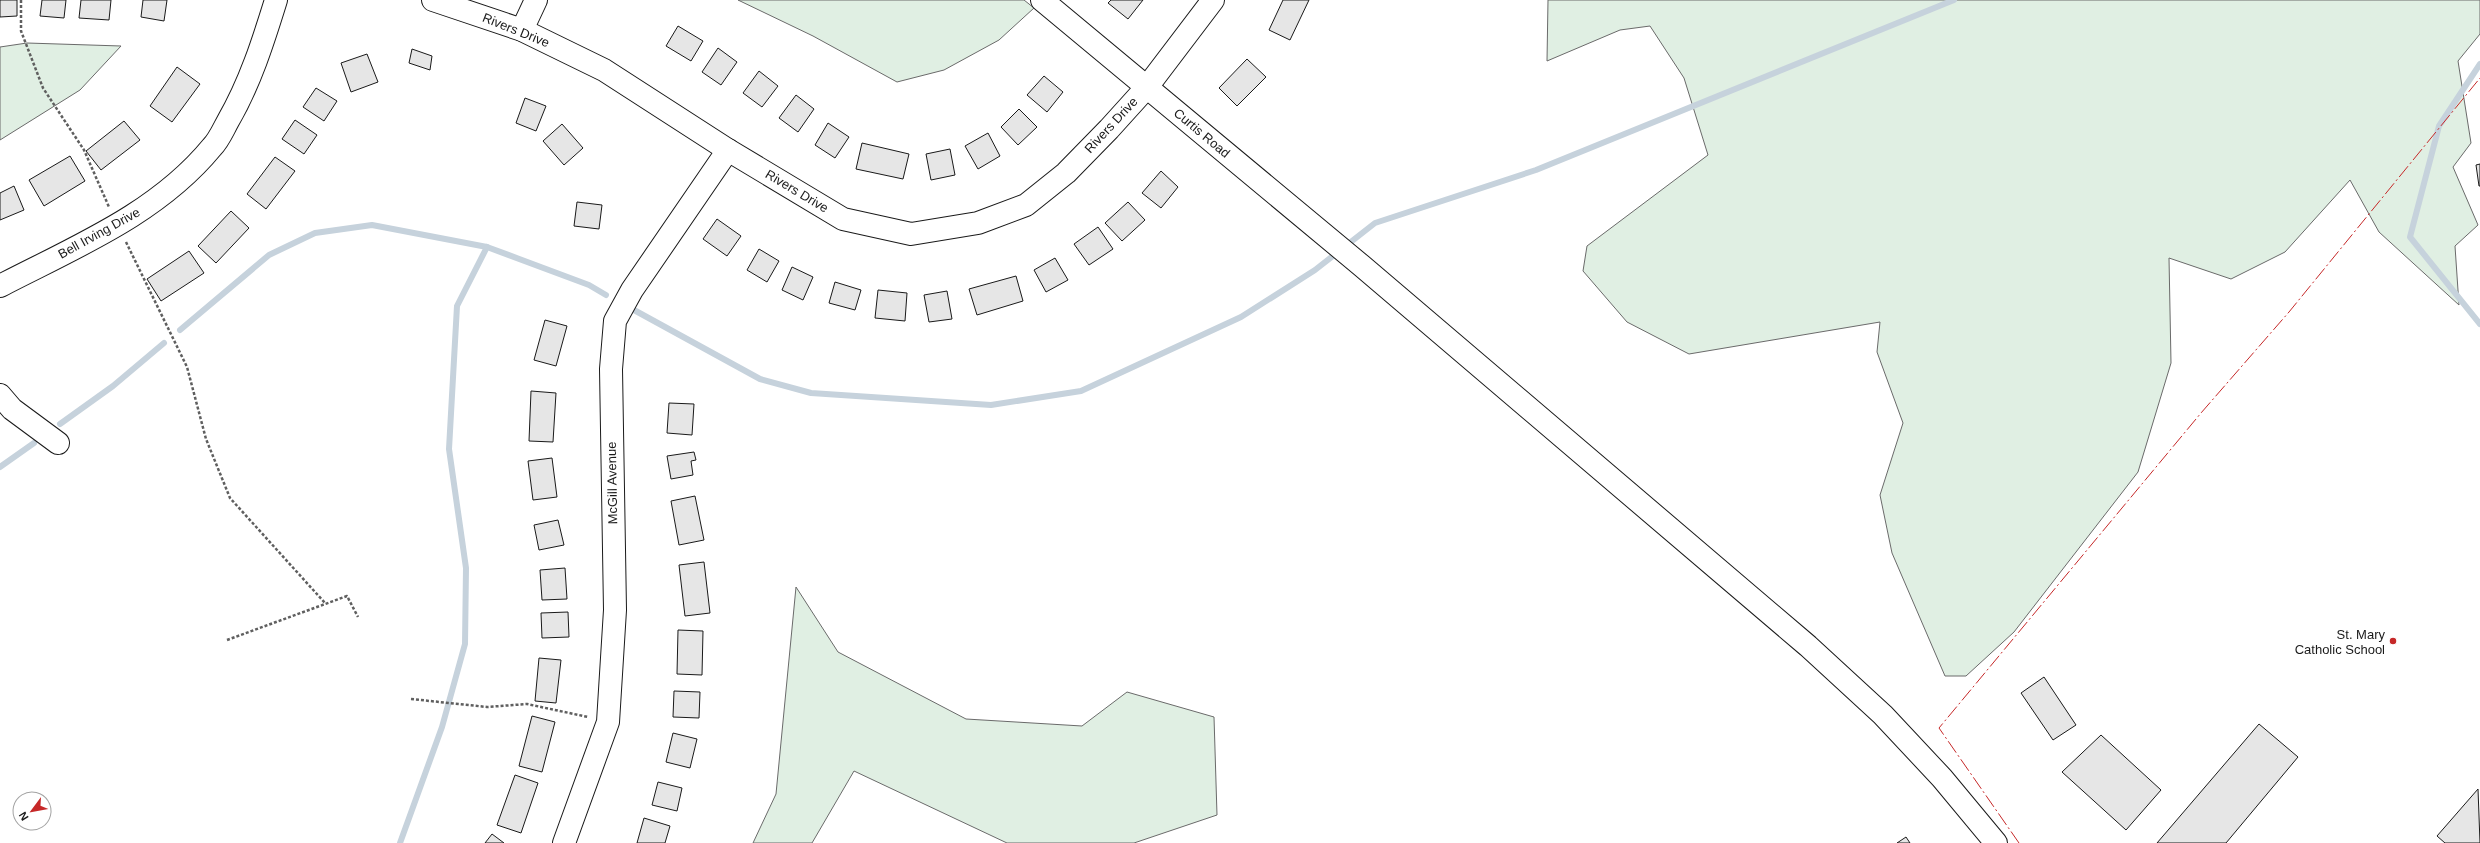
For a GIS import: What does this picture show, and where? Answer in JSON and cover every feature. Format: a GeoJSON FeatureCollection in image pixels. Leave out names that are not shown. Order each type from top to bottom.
{"type":"FeatureCollection","features":[{"type":"Feature","properties":{"kind":"street","name":"Bell Irving Drive"},"geometry":{"type":"LineString","coordinates":[[0,286],[118,226],[154,202],[181,180],[213,146],[239,102],[258,60],[276,0]]}},
{"type":"Feature","properties":{"kind":"street","name":"Rivers Drive"},"geometry":{"type":"LineString","coordinates":[[433,0],[522,30],[604,70],[728,150],[843,219],[911,234],[978,224],[1026,205],[1066,173],[1147,87],[1213,0]]}},
{"type":"Feature","properties":{"kind":"street"},"geometry":{"type":"LineString","coordinates":[[522,30],[536,0]]}},
{"type":"Feature","properties":{"kind":"street","name":"Curtis Road"},"geometry":{"type":"LineString","coordinates":[[1042,0],[1319,232],[1362,266],[1808,646],[1883,715],[1942,778],[1996,843]]}},
{"type":"Feature","properties":{"kind":"street","name":"McGill Avenue"},"geometry":{"type":"LineString","coordinates":[[564,843],[608,722],[615,610],[611,369],[615,321],[632,290],[728,150]]}},
{"type":"Feature","properties":{"kind":"street"},"geometry":{"type":"LineString","coordinates":[[0,395],[12,409],[58,443]]}},
{"type":"Feature","properties":{"kind":"path"},"geometry":{"type":"LineString","coordinates":[[206,439],[230,498],[325,604]]}},
{"type":"Feature","properties":{"kind":"path"},"geometry":{"type":"LineString","coordinates":[[227,640],[347,596],[358,617]]}},
{"type":"Feature","properties":{"kind":"path"},"geometry":{"type":"LineString","coordinates":[[411,700],[436,701],[465,705],[527,704],[556,709],[608,722]]}},
{"type":"Feature","properties":{"kind":"green space"},"geometry":{"type":"Polygon","coordinates":[[[738,0],[1024,0],[1034,8],[999,40],[944,70],[897,82],[813,36],[738,0]]]}},
{"type":"Feature","properties":{"kind":"green space"},"geometry":{"type":"Polygon","coordinates":[[[1548,0],[2480,0],[2480,34],[2458,61],[2471,143],[2453,167],[2478,225],[2455,246],[2459,305],[2379,232],[2350,180],[2285,252],[2231,279],[2169,258],[2171,363],[2138,472],[2014,632],[1966,676],[1945,676],[1892,553],[1880,495],[1903,423],[1877,352],[1880,322],[1689,354],[1627,322],[1583,271],[1587,246],[1708,155],[1684,78],[1650,26],[1620,30],[1547,61],[1548,0]]]}},
{"type":"Feature","properties":{"kind":"green space"},"geometry":{"type":"Polygon","coordinates":[[[27,43],[121,46],[80,90],[0,140],[0,47],[27,43]]]}},
{"type":"Feature","properties":{"kind":"green space"},"geometry":{"type":"Polygon","coordinates":[[[796,587],[838,652],[966,719],[1082,726],[1127,692],[1214,717],[1217,815],[1134,843],[1007,843],[854,771],[812,843],[753,843],[776,794],[796,587]]]}},
{"type":"Feature","properties":{"kind":"building"},"geometry":{"type":"Polygon","coordinates":[[[0,0],[17,0],[17,16],[0,17],[0,0]]]}},
{"type":"Feature","properties":{"kind":"building"},"geometry":{"type":"Polygon","coordinates":[[[42,0],[66,0],[64,18],[40,16],[42,0]]]}},
{"type":"Feature","properties":{"kind":"building"},"geometry":{"type":"Polygon","coordinates":[[[81,0],[111,0],[109,20],[79,18],[81,0]]]}},
{"type":"Feature","properties":{"kind":"building"},"geometry":{"type":"Polygon","coordinates":[[[143,0],[167,0],[164,21],[141,17],[143,0]]]}},
{"type":"Feature","properties":{"kind":"building"},"geometry":{"type":"Polygon","coordinates":[[[1111,0],[1143,0],[1128,19],[1108,3],[1111,0]]]}},
{"type":"Feature","properties":{"kind":"building"},"geometry":{"type":"Polygon","coordinates":[[[1283,0],[1309,0],[1290,40],[1269,30],[1283,0]]]}},
{"type":"Feature","properties":{"kind":"building"},"geometry":{"type":"Polygon","coordinates":[[[678,26],[703,41],[691,61],[666,46],[678,26]]]}},
{"type":"Feature","properties":{"kind":"building"},"geometry":{"type":"Polygon","coordinates":[[[718,48],[737,62],[721,85],[702,72],[718,48]]]}},
{"type":"Feature","properties":{"kind":"building"},"geometry":{"type":"Polygon","coordinates":[[[412,49],[432,56],[430,70],[409,63],[412,49]]]}},
{"type":"Feature","properties":{"kind":"building"},"geometry":{"type":"Polygon","coordinates":[[[367,54],[378,82],[351,92],[341,63],[367,54]]]}},
{"type":"Feature","properties":{"kind":"building"},"geometry":{"type":"Polygon","coordinates":[[[1247,59],[1266,77],[1237,106],[1219,88],[1247,59]]]}},
{"type":"Feature","properties":{"kind":"building"},"geometry":{"type":"Polygon","coordinates":[[[177,67],[200,84],[172,122],[150,106],[177,67]]]}},
{"type":"Feature","properties":{"kind":"building"},"geometry":{"type":"Polygon","coordinates":[[[759,71],[778,86],[762,107],[743,93],[759,71]]]}},
{"type":"Feature","properties":{"kind":"building"},"geometry":{"type":"Polygon","coordinates":[[[1044,76],[1063,92],[1047,112],[1027,95],[1044,76]]]}},
{"type":"Feature","properties":{"kind":"building"},"geometry":{"type":"Polygon","coordinates":[[[316,88],[337,101],[324,121],[303,107],[316,88]]]}},
{"type":"Feature","properties":{"kind":"building"},"geometry":{"type":"Polygon","coordinates":[[[796,95],[814,109],[798,132],[779,118],[796,95]]]}},
{"type":"Feature","properties":{"kind":"building"},"geometry":{"type":"Polygon","coordinates":[[[525,98],[546,106],[536,131],[516,123],[525,98]]]}},
{"type":"Feature","properties":{"kind":"building"},"geometry":{"type":"Polygon","coordinates":[[[1019,109],[1037,127],[1018,145],[1001,127],[1019,109]]]}},
{"type":"Feature","properties":{"kind":"building"},"geometry":{"type":"Polygon","coordinates":[[[295,120],[317,135],[304,154],[282,139],[295,120]]]}},
{"type":"Feature","properties":{"kind":"building"},"geometry":{"type":"Polygon","coordinates":[[[124,121],[140,140],[101,170],[86,151],[124,121]]]}},
{"type":"Feature","properties":{"kind":"building"},"geometry":{"type":"Polygon","coordinates":[[[828,123],[849,137],[835,158],[815,145],[828,123]]]}},
{"type":"Feature","properties":{"kind":"building"},"geometry":{"type":"Polygon","coordinates":[[[562,124],[583,148],[564,165],[543,141],[562,124]]]}},
{"type":"Feature","properties":{"kind":"building"},"geometry":{"type":"Polygon","coordinates":[[[988,133],[1000,156],[978,169],[965,146],[988,133]]]}},
{"type":"Feature","properties":{"kind":"building"},"geometry":{"type":"Polygon","coordinates":[[[862,143],[909,154],[903,179],[856,169],[862,143]]]}},
{"type":"Feature","properties":{"kind":"building"},"geometry":{"type":"Polygon","coordinates":[[[950,149],[955,175],[931,180],[926,154],[950,149]]]}},
{"type":"Feature","properties":{"kind":"building"},"geometry":{"type":"Polygon","coordinates":[[[70,156],[85,181],[44,206],[29,180],[70,156]]]}},
{"type":"Feature","properties":{"kind":"building"},"geometry":{"type":"Polygon","coordinates":[[[275,157],[295,171],[266,209],[247,194],[275,157]]]}},
{"type":"Feature","properties":{"kind":"building"},"geometry":{"type":"Polygon","coordinates":[[[2480,164],[2480,186],[2479,186],[2476,165],[2480,164]]]}},
{"type":"Feature","properties":{"kind":"building"},"geometry":{"type":"Polygon","coordinates":[[[1161,171],[1178,187],[1161,208],[1142,193],[1161,171]]]}},
{"type":"Feature","properties":{"kind":"building"},"geometry":{"type":"Polygon","coordinates":[[[14,186],[24,210],[0,220],[0,193],[14,186]]]}},
{"type":"Feature","properties":{"kind":"building"},"geometry":{"type":"Polygon","coordinates":[[[577,202],[602,205],[599,229],[574,226],[577,202]]]}},
{"type":"Feature","properties":{"kind":"building"},"geometry":{"type":"Polygon","coordinates":[[[1128,202],[1145,220],[1122,241],[1105,223],[1128,202]]]}},
{"type":"Feature","properties":{"kind":"building"},"geometry":{"type":"Polygon","coordinates":[[[231,211],[249,228],[216,263],[198,246],[231,211]]]}},
{"type":"Feature","properties":{"kind":"building"},"geometry":{"type":"Polygon","coordinates":[[[717,219],[741,236],[727,256],[703,239],[717,219]]]}},
{"type":"Feature","properties":{"kind":"building"},"geometry":{"type":"Polygon","coordinates":[[[1098,227],[1113,249],[1089,265],[1074,244],[1098,227]]]}},
{"type":"Feature","properties":{"kind":"building"},"geometry":{"type":"Polygon","coordinates":[[[759,249],[779,261],[767,282],[747,270],[759,249]]]}},
{"type":"Feature","properties":{"kind":"building"},"geometry":{"type":"Polygon","coordinates":[[[189,251],[204,273],[161,301],[147,279],[189,251]]]}},
{"type":"Feature","properties":{"kind":"building"},"geometry":{"type":"Polygon","coordinates":[[[1055,258],[1068,280],[1046,292],[1034,270],[1055,258]]]}},
{"type":"Feature","properties":{"kind":"building"},"geometry":{"type":"Polygon","coordinates":[[[792,267],[813,277],[803,300],[782,290],[792,267]]]}},
{"type":"Feature","properties":{"kind":"building"},"geometry":{"type":"Polygon","coordinates":[[[1016,276],[1023,301],[977,315],[969,289],[1016,276]]]}},
{"type":"Feature","properties":{"kind":"building"},"geometry":{"type":"Polygon","coordinates":[[[835,282],[861,290],[855,310],[829,303],[835,282]]]}},
{"type":"Feature","properties":{"kind":"building"},"geometry":{"type":"Polygon","coordinates":[[[878,290],[907,293],[905,321],[875,318],[878,290]]]}},
{"type":"Feature","properties":{"kind":"building"},"geometry":{"type":"Polygon","coordinates":[[[947,291],[952,319],[929,322],[924,295],[947,291]]]}},
{"type":"Feature","properties":{"kind":"building"},"geometry":{"type":"Polygon","coordinates":[[[545,320],[567,326],[556,366],[534,360],[545,320]]]}},
{"type":"Feature","properties":{"kind":"building"},"geometry":{"type":"Polygon","coordinates":[[[531,391],[556,393],[553,442],[529,441],[531,391]]]}},
{"type":"Feature","properties":{"kind":"building"},"geometry":{"type":"Polygon","coordinates":[[[669,403],[694,404],[692,435],[667,433],[669,403]]]}},
{"type":"Feature","properties":{"kind":"building"},"geometry":{"type":"Polygon","coordinates":[[[694,452],[696,460],[691,461],[693,475],[671,479],[667,456],[694,452]]]}},
{"type":"Feature","properties":{"kind":"building"},"geometry":{"type":"Polygon","coordinates":[[[552,458],[557,497],[533,500],[528,461],[552,458]]]}},
{"type":"Feature","properties":{"kind":"building"},"geometry":{"type":"Polygon","coordinates":[[[695,496],[704,540],[679,545],[671,501],[695,496]]]}},
{"type":"Feature","properties":{"kind":"building"},"geometry":{"type":"Polygon","coordinates":[[[558,520],[564,545],[539,550],[534,525],[558,520]]]}},
{"type":"Feature","properties":{"kind":"building"},"geometry":{"type":"Polygon","coordinates":[[[704,562],[710,613],[685,616],[679,565],[704,562]]]}},
{"type":"Feature","properties":{"kind":"building"},"geometry":{"type":"Polygon","coordinates":[[[565,568],[567,599],[542,600],[540,570],[565,568]]]}},
{"type":"Feature","properties":{"kind":"building"},"geometry":{"type":"Polygon","coordinates":[[[568,612],[569,637],[542,638],[541,613],[568,612]]]}},
{"type":"Feature","properties":{"kind":"building"},"geometry":{"type":"Polygon","coordinates":[[[678,630],[703,631],[702,675],[677,674],[678,630]]]}},
{"type":"Feature","properties":{"kind":"building"},"geometry":{"type":"Polygon","coordinates":[[[539,658],[561,660],[556,703],[535,701],[539,658]]]}},
{"type":"Feature","properties":{"kind":"building"},"geometry":{"type":"Polygon","coordinates":[[[2044,677],[2076,725],[2053,740],[2021,693],[2044,677]]]}},
{"type":"Feature","properties":{"kind":"building"},"geometry":{"type":"Polygon","coordinates":[[[674,691],[700,692],[699,718],[673,717],[674,691]]]}},
{"type":"Feature","properties":{"kind":"building"},"geometry":{"type":"Polygon","coordinates":[[[532,716],[555,722],[542,772],[519,766],[532,716]]]}},
{"type":"Feature","properties":{"kind":"building"},"geometry":{"type":"Polygon","coordinates":[[[2259,724],[2298,757],[2226,843],[2157,843],[2259,724]]]}},
{"type":"Feature","properties":{"kind":"building"},"geometry":{"type":"Polygon","coordinates":[[[673,733],[697,739],[690,768],[666,762],[673,733]]]}},
{"type":"Feature","properties":{"kind":"building"},"geometry":{"type":"Polygon","coordinates":[[[2101,735],[2161,790],[2126,830],[2062,772],[2101,735]]]}},
{"type":"Feature","properties":{"kind":"building"},"geometry":{"type":"Polygon","coordinates":[[[515,775],[538,783],[521,833],[497,825],[515,775]]]}},
{"type":"Feature","properties":{"kind":"building"},"geometry":{"type":"Polygon","coordinates":[[[658,782],[682,788],[677,811],[652,805],[658,782]]]}},
{"type":"Feature","properties":{"kind":"building"},"geometry":{"type":"Polygon","coordinates":[[[2478,789],[2480,843],[2445,843],[2437,836],[2478,789]]]}},
{"type":"Feature","properties":{"kind":"building"},"geometry":{"type":"Polygon","coordinates":[[[644,818],[670,826],[665,843],[637,843],[644,818]]]}},
{"type":"Feature","properties":{"kind":"building"},"geometry":{"type":"Polygon","coordinates":[[[492,834],[504,843],[485,843],[492,834]]]}},
{"type":"Feature","properties":{"kind":"building"},"geometry":{"type":"Polygon","coordinates":[[[1906,837],[1910,843],[1897,843],[1906,837]]]}},
{"type":"Feature","properties":{"kind":"waterway"},"geometry":{"type":"LineString","coordinates":[[634,310],[760,379],[811,393],[991,405],[1081,391],[1241,317],[1315,270],[1375,223],[1536,170],[1954,0]]}},
{"type":"Feature","properties":{"kind":"waterway"},"geometry":{"type":"LineString","coordinates":[[2480,64],[2439,126],[2410,237],[2480,324]]}},
{"type":"Feature","properties":{"kind":"waterway"},"geometry":{"type":"LineString","coordinates":[[180,330],[269,255],[315,233],[372,225],[487,247],[589,285],[606,295]]}},
{"type":"Feature","properties":{"kind":"waterway"},"geometry":{"type":"LineString","coordinates":[[400,843],[442,727],[465,644],[466,568],[449,449],[457,306],[487,247]]}},
{"type":"Feature","properties":{"kind":"waterway"},"geometry":{"type":"LineString","coordinates":[[60,424],[113,386],[164,343]]}},
{"type":"Feature","properties":{"kind":"waterway"},"geometry":{"type":"LineString","coordinates":[[0,467],[34,443]]}},
{"type":"Feature","properties":{"kind":"power"},"geometry":{"type":"LineString","coordinates":[[2019,843],[1939,728],[2201,413],[2289,312],[2480,78]]}},
{"type":"Feature","properties":{"kind":"place","name":"St. Mary Catholic School"},"geometry":{"type":"Point","coordinates":[2393,641]}}]}
